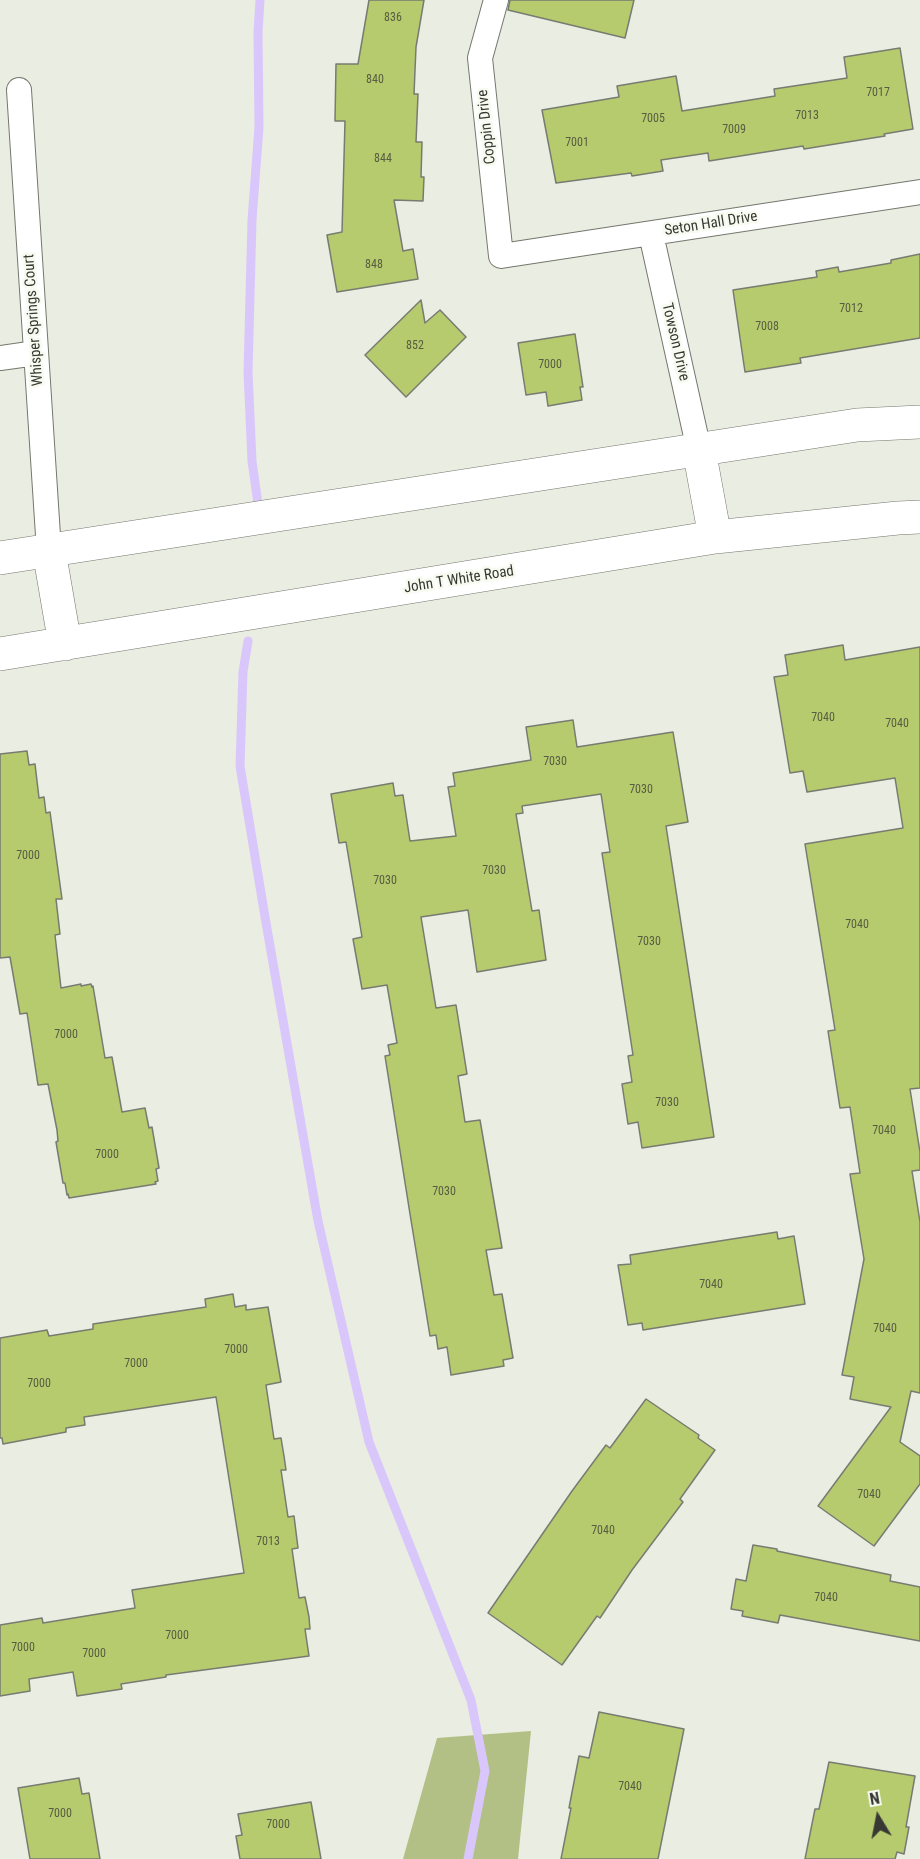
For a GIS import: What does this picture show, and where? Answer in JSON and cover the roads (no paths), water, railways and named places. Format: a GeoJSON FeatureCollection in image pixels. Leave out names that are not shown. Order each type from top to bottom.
{"type":"FeatureCollection","features":[{"type":"Feature","properties":{"kind":"main road"},"geometry":{"type":"LineString","coordinates":[[0,558],[857,425],[920,422]]}},
{"type":"Feature","properties":{"kind":"main road"},"geometry":{"type":"LineString","coordinates":[[699,450],[715,537]]}},
{"type":"Feature","properties":{"kind":"main road","name":"John T White Road"},"geometry":{"type":"LineString","coordinates":[[0,654],[715,537],[920,517]]}},
{"type":"Feature","properties":{"kind":"main road"},"geometry":{"type":"LineString","coordinates":[[49,551],[64,644]]}},
{"type":"Feature","properties":{"kind":"street","name":"Coppin Drive"},"geometry":{"type":"LineString","coordinates":[[496,0],[480,58],[501,256]]}},
{"type":"Feature","properties":{"kind":"street","name":"Whisper Springs Court"},"geometry":{"type":"LineString","coordinates":[[19,90],[49,551]]}},
{"type":"Feature","properties":{"kind":"street","name":"Seton Hall Drive"},"geometry":{"type":"LineString","coordinates":[[501,256],[920,192]]}},
{"type":"Feature","properties":{"kind":"street","name":"Towson Drive"},"geometry":{"type":"LineString","coordinates":[[651,234],[699,450]]}},
{"type":"Feature","properties":{"kind":"street"},"geometry":{"type":"LineString","coordinates":[[0,358],[36,353]]}},
{"type":"Feature","properties":{"kind":"waterway"},"geometry":{"type":"LineString","coordinates":[[258,504],[252,461],[248,372],[252,220],[259,127],[260,0]]}},
{"type":"Feature","properties":{"kind":"waterway"},"geometry":{"type":"LineString","coordinates":[[248,641],[243,672],[240,766],[318,1221],[369,1442],[471,1700],[485,1771],[468,1859]]}}]}
